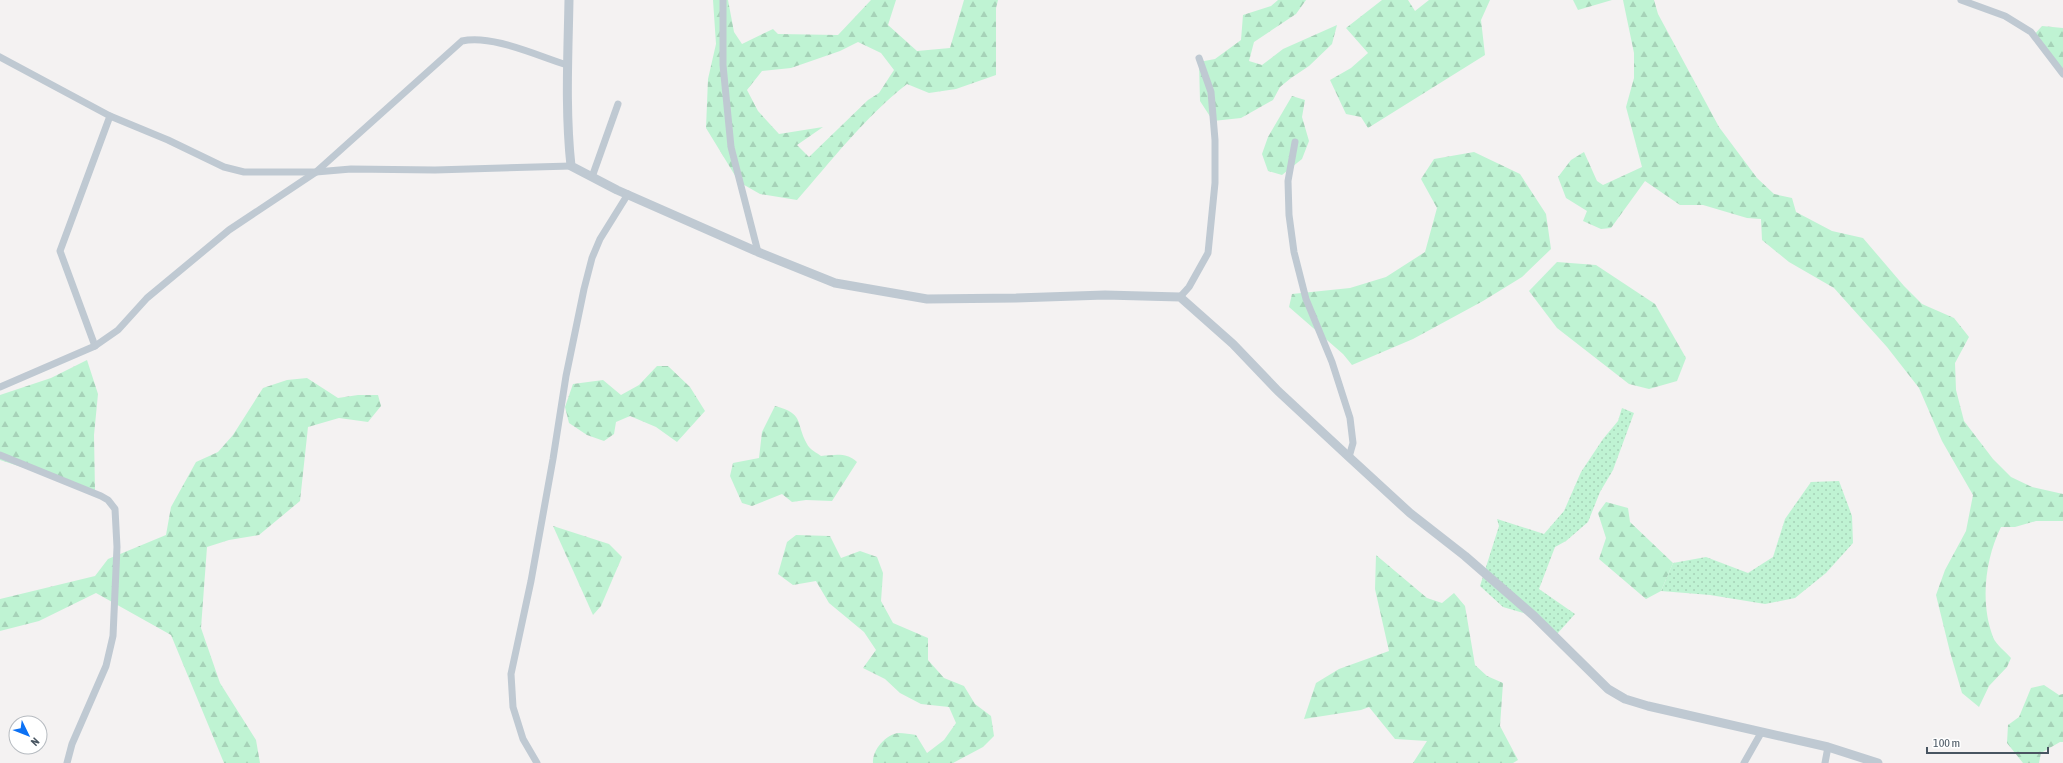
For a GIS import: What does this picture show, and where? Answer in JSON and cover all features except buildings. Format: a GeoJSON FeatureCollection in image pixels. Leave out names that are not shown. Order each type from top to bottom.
{"type":"FeatureCollection","features":[{"type":"Feature","properties":{"kind":"street"},"geometry":{"type":"LineString","coordinates":[[570,0],[567,65],[567,128],[571,166]]}},
{"type":"Feature","properties":{"kind":"street"},"geometry":{"type":"LineString","coordinates":[[723,0],[723,65],[731,147],[758,252]]}},
{"type":"Feature","properties":{"kind":"street"},"geometry":{"type":"LineString","coordinates":[[1961,0],[2005,16],[2031,32],[2063,74]]}},
{"type":"Feature","properties":{"kind":"street"},"geometry":{"type":"LineString","coordinates":[[0,387],[95,346],[118,330],[147,298],[229,230],[316,172],[462,41],[469,39],[483,40],[509,46],[567,65]]}},
{"type":"Feature","properties":{"kind":"street"},"geometry":{"type":"LineString","coordinates":[[0,57],[110,116],[168,140],[224,167],[244,172],[316,172],[351,169],[435,170],[571,166],[628,194],[758,252],[836,283],[927,299],[1016,298],[1105,294],[1180,297],[1233,344],[1278,391],[1410,513],[1465,556],[1534,616],[1608,688],[1625,699],[1761,733],[1828,747],[1878,763]]}},
{"type":"Feature","properties":{"kind":"street"},"geometry":{"type":"LineString","coordinates":[[1180,297],[1189,287],[1208,253],[1215,183],[1215,140],[1210,92],[1199,58]]}},
{"type":"Feature","properties":{"kind":"street"},"geometry":{"type":"LineString","coordinates":[[592,177],[618,104]]}},
{"type":"Feature","properties":{"kind":"street"},"geometry":{"type":"LineString","coordinates":[[95,346],[60,251],[110,116]]}},
{"type":"Feature","properties":{"kind":"street"},"geometry":{"type":"LineString","coordinates":[[1295,142],[1288,181],[1289,215],[1294,252],[1306,299],[1332,362],[1350,418],[1353,443],[1349,457]]}},
{"type":"Feature","properties":{"kind":"street"},"geometry":{"type":"LineString","coordinates":[[537,763],[523,740],[512,708],[511,674],[531,580],[553,459],[566,376],[584,289],[600,239],[628,194]]}},
{"type":"Feature","properties":{"kind":"street"},"geometry":{"type":"LineString","coordinates":[[0,455],[101,496],[108,500],[115,509],[117,547],[110,647],[106,666],[72,744],[67,763]]}},
{"type":"Feature","properties":{"kind":"street"},"geometry":{"type":"LineString","coordinates":[[1744,763],[1761,733]]}},
{"type":"Feature","properties":{"kind":"street"},"geometry":{"type":"LineString","coordinates":[[1825,763],[1828,747]]}},
{"type":"Feature","properties":{"kind":"green space"},"geometry":{"type":"Polygon","coordinates":[[[713,0],[728,0],[734,32],[742,44],[773,29],[778,34],[838,35],[871,0],[896,0],[888,25],[917,51],[950,48],[964,0],[998,0],[996,8],[996,75],[956,89],[929,93],[907,84],[877,110],[836,154],[797,200],[760,194],[739,182],[706,128],[708,79],[716,44],[713,0]],[[858,42],[840,51],[791,68],[762,71],[747,90],[758,111],[779,134],[823,127],[797,145],[809,157],[868,100],[879,93],[894,70],[881,53],[858,42]]]}},
{"type":"Feature","properties":{"kind":"green space"},"geometry":{"type":"Polygon","coordinates":[[[1278,0],[1306,0],[1296,14],[1254,42],[1249,61],[1262,65],[1283,49],[1337,25],[1332,44],[1309,66],[1280,87],[1273,100],[1241,118],[1213,121],[1200,101],[1199,62],[1215,59],[1241,40],[1243,15],[1271,6],[1278,0]]]}},
{"type":"Feature","properties":{"kind":"green space"},"geometry":{"type":"Polygon","coordinates":[[[1382,0],[1408,0],[1415,11],[1429,0],[1490,0],[1481,20],[1485,55],[1368,128],[1361,117],[1346,114],[1330,80],[1351,68],[1368,53],[1346,28],[1382,0]]]}},
{"type":"Feature","properties":{"kind":"green space"},"geometry":{"type":"Polygon","coordinates":[[[1573,0],[1612,0],[1578,10],[1573,0]]]}},
{"type":"Feature","properties":{"kind":"green space"},"geometry":{"type":"Polygon","coordinates":[[[1623,0],[1654,0],[1658,14],[1719,127],[1757,178],[1774,194],[1792,198],[1796,212],[1832,231],[1863,238],[1904,286],[1922,304],[1954,318],[1969,337],[1955,363],[1956,390],[1964,421],[1993,459],[2011,477],[2032,487],[2063,494],[2063,521],[2036,521],[2015,527],[2001,527],[1991,553],[1988,567],[1986,581],[1987,610],[1989,624],[1994,640],[2011,658],[2007,667],[1989,686],[1979,707],[1962,693],[1936,595],[1945,570],[1966,531],[1973,495],[1942,441],[1919,388],[1887,347],[1834,288],[1789,262],[1762,240],[1761,219],[1747,218],[1703,205],[1680,205],[1645,181],[1611,228],[1601,229],[1583,221],[1587,211],[1566,198],[1558,177],[1571,160],[1584,152],[1597,181],[1603,185],[1642,167],[1626,107],[1634,78],[1634,53],[1623,0]]]}},
{"type":"Feature","properties":{"kind":"green space"},"geometry":{"type":"Polygon","coordinates":[[[2042,26],[2063,28],[2063,72],[2033,36],[2042,26]]]}},
{"type":"Feature","properties":{"kind":"green space"},"geometry":{"type":"Polygon","coordinates":[[[1292,96],[1305,100],[1302,117],[1309,141],[1302,159],[1282,175],[1268,171],[1262,154],[1268,137],[1292,96]]]}},
{"type":"Feature","properties":{"kind":"green space"},"geometry":{"type":"Polygon","coordinates":[[[1474,152],[1520,174],[1546,214],[1551,249],[1522,277],[1483,301],[1413,339],[1352,365],[1343,354],[1289,307],[1292,294],[1350,288],[1386,277],[1425,252],[1437,208],[1421,179],[1434,159],[1474,152]]]}},
{"type":"Feature","properties":{"kind":"green space"},"geometry":{"type":"Polygon","coordinates":[[[1557,262],[1596,265],[1655,304],[1686,358],[1677,381],[1649,389],[1629,384],[1557,328],[1529,291],[1557,262]]]}},
{"type":"Feature","properties":{"kind":"green space"},"geometry":{"type":"Polygon","coordinates":[[[87,360],[98,394],[94,435],[95,491],[0,460],[0,395],[51,378],[87,360]]]}},
{"type":"Feature","properties":{"kind":"green space"},"geometry":{"type":"Polygon","coordinates":[[[657,366],[668,366],[690,387],[705,411],[677,442],[656,427],[630,416],[616,422],[614,434],[604,441],[587,435],[569,423],[565,407],[573,384],[603,380],[621,395],[639,385],[657,366]]]}},
{"type":"Feature","properties":{"kind":"green space"},"geometry":{"type":"Polygon","coordinates":[[[307,378],[338,398],[358,395],[378,395],[381,406],[368,422],[339,418],[308,427],[300,501],[259,535],[229,540],[207,547],[201,628],[220,683],[256,740],[260,763],[224,763],[171,635],[96,593],[39,621],[0,631],[0,599],[95,576],[108,559],[166,535],[171,507],[196,462],[218,452],[233,435],[263,388],[287,380],[307,378]]]}},
{"type":"Feature","properties":{"kind":"green space"},"geometry":{"type":"Polygon","coordinates":[[[775,406],[791,412],[795,416],[808,446],[815,452],[821,456],[845,455],[857,462],[832,501],[806,500],[792,502],[782,494],[752,506],[742,503],[730,476],[733,463],[759,458],[762,432],[775,406]]]}},
{"type":"Feature","properties":{"kind":"green space"},"geometry":{"type":"Polygon","coordinates":[[[1622,408],[1634,413],[1613,470],[1600,492],[1588,522],[1566,541],[1555,547],[1539,589],[1575,614],[1557,634],[1534,616],[1503,607],[1480,586],[1499,526],[1497,519],[1544,534],[1564,511],[1581,472],[1603,439],[1618,421],[1622,408]]]}},
{"type":"Feature","properties":{"kind":"green space"},"geometry":{"type":"Polygon","coordinates":[[[1839,481],[1852,516],[1853,543],[1826,573],[1795,598],[1765,604],[1710,595],[1661,591],[1673,563],[1706,557],[1748,573],[1773,557],[1785,519],[1811,482],[1839,481]]]}},
{"type":"Feature","properties":{"kind":"green space"},"geometry":{"type":"Polygon","coordinates":[[[1606,502],[1628,508],[1630,522],[1673,563],[1661,591],[1646,599],[1599,559],[1606,538],[1598,513],[1606,502]]]}},
{"type":"Feature","properties":{"kind":"green space"},"geometry":{"type":"Polygon","coordinates":[[[553,526],[609,544],[622,557],[601,606],[593,615],[553,526]]]}},
{"type":"Feature","properties":{"kind":"green space"},"geometry":{"type":"Polygon","coordinates":[[[796,535],[830,536],[841,558],[860,551],[877,557],[883,573],[881,601],[893,623],[928,638],[928,660],[944,678],[964,686],[975,704],[991,716],[994,736],[983,747],[953,763],[873,763],[873,758],[877,748],[889,736],[899,733],[916,735],[927,753],[944,740],[956,723],[949,707],[921,704],[900,693],[885,679],[863,668],[876,650],[864,632],[829,603],[816,581],[793,585],[778,574],[787,542],[796,535]]]}},
{"type":"Feature","properties":{"kind":"green space"},"geometry":{"type":"Polygon","coordinates":[[[1376,555],[1427,598],[1442,603],[1454,593],[1465,606],[1475,665],[1487,676],[1503,683],[1500,726],[1518,760],[1513,763],[1413,763],[1427,741],[1395,739],[1369,707],[1361,710],[1304,719],[1316,683],[1339,669],[1389,651],[1375,589],[1376,555]]]}},
{"type":"Feature","properties":{"kind":"green space"},"geometry":{"type":"Polygon","coordinates":[[[2044,685],[2059,695],[2063,694],[2063,742],[2060,742],[2041,753],[2039,763],[2023,763],[2007,743],[2008,725],[2019,717],[2031,688],[2044,685]]]}}]}
